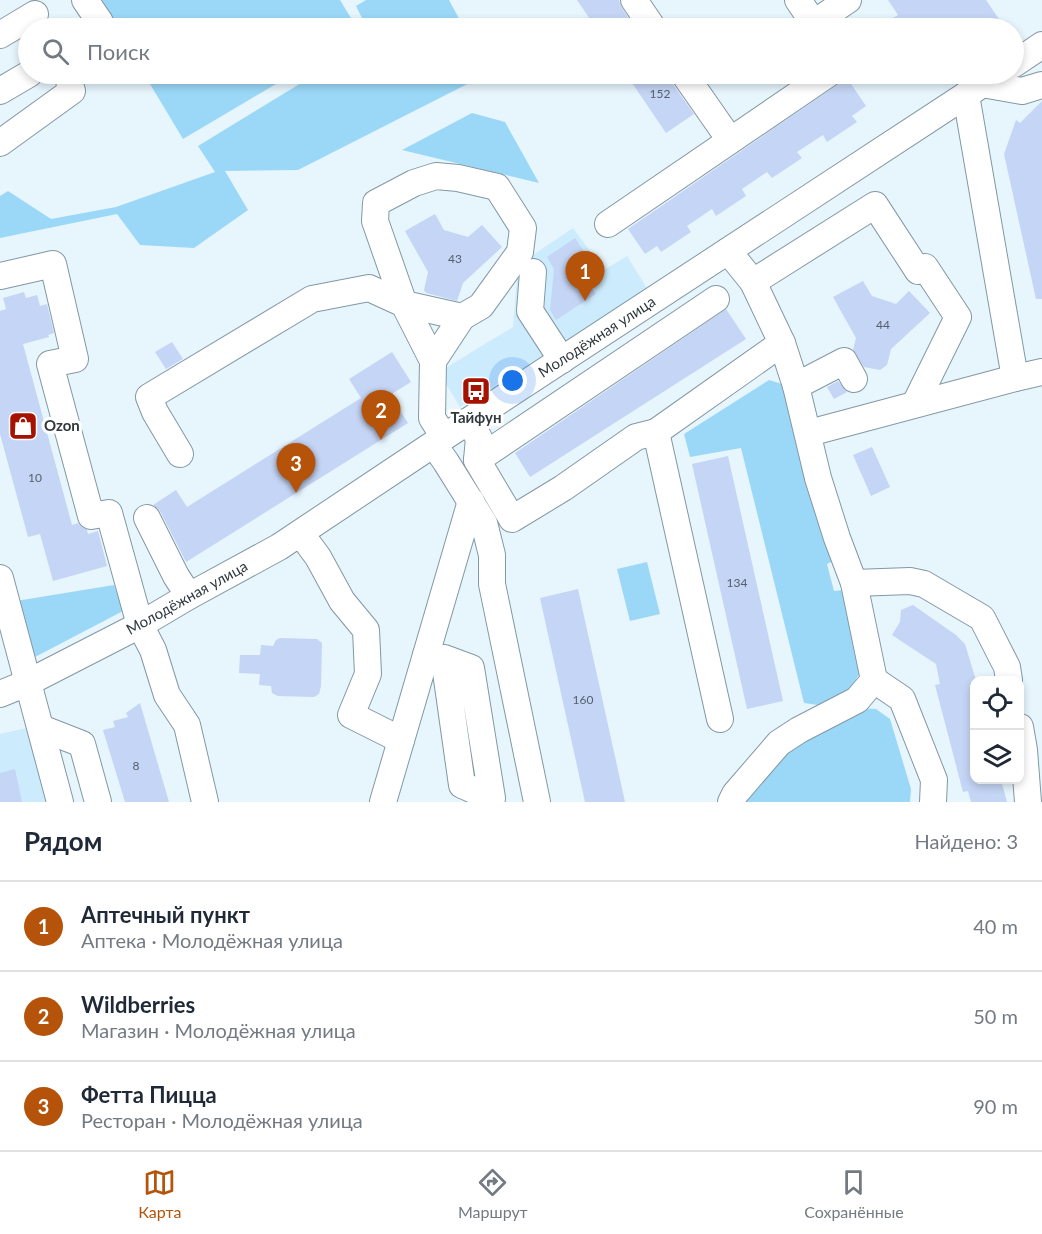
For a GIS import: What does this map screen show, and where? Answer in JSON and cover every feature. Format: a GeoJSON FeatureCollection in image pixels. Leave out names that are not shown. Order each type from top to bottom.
{"type":"FeatureCollection","features":[{"type":"Feature","properties":{"kind":"street"},"geometry":{"type":"LineString","coordinates":[[85,0],[97,18]]}},
{"type":"Feature","properties":{"kind":"street"},"geometry":{"type":"LineString","coordinates":[[634,0],[646,18]]}},
{"type":"Feature","properties":{"kind":"street"},"geometry":{"type":"LineString","coordinates":[[798,0],[810,18]]}},
{"type":"Feature","properties":{"kind":"street"},"geometry":{"type":"LineString","coordinates":[[826,18],[848,0]]}},
{"type":"Feature","properties":{"kind":"street"},"geometry":{"type":"LineString","coordinates":[[0,35],[18,25]]}},
{"type":"Feature","properties":{"kind":"street"},"geometry":{"type":"LineString","coordinates":[[1024,57],[1042,45]]}},
{"type":"Feature","properties":{"kind":"street"},"geometry":{"type":"LineString","coordinates":[[0,92],[18,80]]}},
{"type":"Feature","properties":{"kind":"street"},"geometry":{"type":"LineString","coordinates":[[0,143],[72,91],[70,84]]}},
{"type":"Feature","properties":{"kind":"street"},"geometry":{"type":"LineString","coordinates":[[691,84],[730,140]]}},
{"type":"Feature","properties":{"kind":"street"},"geometry":{"type":"LineString","coordinates":[[608,224],[813,84]]}},
{"type":"Feature","properties":{"kind":"street"},"geometry":{"type":"LineString","coordinates":[[1015,378],[982,84],[1022,91],[1042,85]]}},
{"type":"Feature","properties":{"kind":"street","name":"Молодёжная улица"},"geometry":{"type":"LineString","coordinates":[[0,694],[27,684],[140,625],[301,534],[468,421],[982,84]]}},
{"type":"Feature","properties":{"kind":"street"},"geometry":{"type":"LineString","coordinates":[[433,360],[462,317],[480,306],[520,252],[523,228],[497,187],[458,178],[436,176],[414,183],[376,203],[375,221],[404,304],[433,360],[432,418],[439,441],[484,523],[492,555],[492,584],[537,802]]}},
{"type":"Feature","properties":{"kind":"street"},"geometry":{"type":"LineString","coordinates":[[753,282],[874,205],[918,271],[925,267],[958,317],[915,404]]}},
{"type":"Feature","properties":{"kind":"street"},"geometry":{"type":"LineString","coordinates":[[728,251],[753,282],[782,343],[809,434],[818,478],[854,583],[874,680],[902,699],[933,780],[933,802]]}},
{"type":"Feature","properties":{"kind":"street"},"geometry":{"type":"LineString","coordinates":[[0,276],[53,264],[75,359],[50,364],[91,516],[109,513],[140,625],[153,650],[167,695],[187,725],[205,802]]}},
{"type":"Feature","properties":{"kind":"street"},"geometry":{"type":"LineString","coordinates":[[533,272],[530,311],[562,360]]}},
{"type":"Feature","properties":{"kind":"street"},"geometry":{"type":"LineString","coordinates":[[180,454],[155,412],[149,397],[312,299],[369,288],[404,304],[462,317]]}},
{"type":"Feature","properties":{"kind":"street"},"geometry":{"type":"LineString","coordinates":[[477,460],[716,299]]}},
{"type":"Feature","properties":{"kind":"street"},"geometry":{"type":"LineString","coordinates":[[468,421],[479,438],[477,460],[512,519],[563,488],[636,437],[656,432],[782,343]]}},
{"type":"Feature","properties":{"kind":"street"},"geometry":{"type":"LineString","coordinates":[[796,386],[844,361],[854,379]]}},
{"type":"Feature","properties":{"kind":"street"},"geometry":{"type":"LineString","coordinates":[[809,434],[1042,372]]}},
{"type":"Feature","properties":{"kind":"street"},"geometry":{"type":"LineString","coordinates":[[656,432],[720,719]]}},
{"type":"Feature","properties":{"kind":"street"},"geometry":{"type":"LineString","coordinates":[[383,802],[401,740],[435,656],[471,501]]}},
{"type":"Feature","properties":{"kind":"street"},"geometry":{"type":"LineString","coordinates":[[147,518],[176,576],[189,596]]}},
{"type":"Feature","properties":{"kind":"street"},"geometry":{"type":"LineString","coordinates":[[301,534],[318,557],[342,601],[366,630],[368,674],[351,716],[401,740]]}},
{"type":"Feature","properties":{"kind":"street"},"geometry":{"type":"LineString","coordinates":[[0,578],[60,802]]}},
{"type":"Feature","properties":{"kind":"street"},"geometry":{"type":"LineString","coordinates":[[854,583],[910,581],[924,584],[982,618],[1007,667],[1009,676]]}},
{"type":"Feature","properties":{"kind":"street"},"geometry":{"type":"LineString","coordinates":[[731,802],[735,794],[779,744],[799,730],[857,700],[874,680]]}},
{"type":"Feature","properties":{"kind":"street"},"geometry":{"type":"LineString","coordinates":[[41,728],[82,744],[98,802]]}},
{"type":"Feature","properties":{"kind":"street"},"geometry":{"type":"LineString","coordinates":[[1020,730],[1028,802]]}},
{"type":"Feature","properties":{"kind":"shaded area"},"geometry":{"type":"Polygon","coordinates":[[[100,0],[340,0],[351,18],[111,18],[100,0]]]}},
{"type":"Feature","properties":{"kind":"shaded area"},"geometry":{"type":"Polygon","coordinates":[[[366,0],[449,0],[459,18],[362,18],[356,6],[366,0]]]}},
{"type":"Feature","properties":{"kind":"shaded area"},"geometry":{"type":"Polygon","coordinates":[[[150,84],[276,84],[183,139],[150,84]]]}},
{"type":"Feature","properties":{"kind":"shaded area"},"geometry":{"type":"Polygon","coordinates":[[[300,84],[467,84],[298,170],[225,171],[248,210],[194,248],[140,245],[117,214],[0,238],[0,196],[8,191],[51,219],[116,207],[215,172],[198,146],[300,84]]]}},
{"type":"Feature","properties":{"kind":"shaded area"},"geometry":{"type":"Polygon","coordinates":[[[472,113],[505,122],[539,183],[402,150],[472,113]]]}},
{"type":"Feature","properties":{"kind":"shaded area"},"geometry":{"type":"Polygon","coordinates":[[[573,228],[604,270],[627,256],[648,290],[460,407],[439,372],[513,327],[518,265],[573,228]]]}},
{"type":"Feature","properties":{"kind":"shaded area"},"geometry":{"type":"Polygon","coordinates":[[[769,380],[782,384],[835,560],[827,564],[834,591],[844,590],[862,670],[847,693],[818,705],[804,703],[741,448],[690,457],[684,434],[769,380]]]}},
{"type":"Feature","properties":{"kind":"shaded area"},"geometry":{"type":"Polygon","coordinates":[[[647,562],[660,614],[630,621],[617,569],[647,562]]]}},
{"type":"Feature","properties":{"kind":"shaded area"},"geometry":{"type":"Polygon","coordinates":[[[114,585],[123,611],[35,657],[16,601],[114,585]]]}},
{"type":"Feature","properties":{"kind":"shaded area"},"geometry":{"type":"Polygon","coordinates":[[[859,708],[876,709],[890,719],[911,789],[910,802],[745,802],[757,781],[797,743],[859,708]]]}},
{"type":"Feature","properties":{"kind":"shaded area"},"geometry":{"type":"Polygon","coordinates":[[[31,727],[49,802],[0,802],[0,734],[31,727]]]}},
{"type":"Feature","properties":{"kind":"building"},"geometry":{"type":"Polygon","coordinates":[[[577,0],[619,0],[628,18],[589,18],[577,0]]]}},
{"type":"Feature","properties":{"kind":"building"},"geometry":{"type":"Polygon","coordinates":[[[888,0],[986,0],[998,18],[893,18],[898,15],[888,0]]]}},
{"type":"Feature","properties":{"kind":"building"},"geometry":{"type":"Polygon","coordinates":[[[633,84],[673,84],[694,114],[666,133],[633,84]]]}},
{"type":"Feature","properties":{"kind":"building"},"geometry":{"type":"Polygon","coordinates":[[[838,84],[851,84],[866,106],[852,116],[857,122],[827,142],[823,135],[797,152],[802,158],[772,178],[767,172],[742,189],[746,196],[716,216],[712,209],[687,226],[691,232],[661,252],[657,246],[645,254],[628,229],[838,84]]]}},
{"type":"Feature","properties":{"kind":"building"},"geometry":{"type":"Polygon","coordinates":[[[1042,101],[1042,299],[1036,299],[1004,154],[1016,120],[1020,123],[1042,101]]]}},
{"type":"Feature","properties":{"kind":"building"},"geometry":{"type":"Polygon","coordinates":[[[435,214],[444,230],[468,237],[482,225],[502,247],[463,283],[457,301],[426,293],[424,290],[428,272],[405,231],[435,214]]]}},
{"type":"Feature","properties":{"kind":"building"},"geometry":{"type":"Polygon","coordinates":[[[575,238],[595,268],[583,275],[596,294],[556,320],[550,310],[554,269],[547,257],[575,238]]]}},
{"type":"Feature","properties":{"kind":"building"},"geometry":{"type":"Polygon","coordinates":[[[863,281],[872,296],[896,304],[909,291],[930,313],[891,349],[887,365],[880,370],[864,367],[853,350],[856,338],[833,297],[863,281]]]}},
{"type":"Feature","properties":{"kind":"building"},"geometry":{"type":"Polygon","coordinates":[[[24,292],[26,298],[37,295],[40,306],[47,304],[54,333],[48,335],[49,337],[23,344],[72,525],[78,523],[87,530],[88,534],[98,531],[107,566],[53,581],[40,534],[28,537],[0,434],[0,311],[6,309],[3,298],[24,292]]]}},
{"type":"Feature","properties":{"kind":"building"},"geometry":{"type":"Polygon","coordinates":[[[726,309],[746,339],[530,477],[515,453],[726,309]]]}},
{"type":"Feature","properties":{"kind":"building"},"geometry":{"type":"Polygon","coordinates":[[[172,342],[183,359],[166,369],[155,352],[172,342]]]}},
{"type":"Feature","properties":{"kind":"building"},"geometry":{"type":"Polygon","coordinates":[[[392,352],[411,382],[390,395],[408,423],[186,562],[160,511],[153,505],[176,490],[187,507],[361,398],[349,379],[392,352]]]}},
{"type":"Feature","properties":{"kind":"building"},"geometry":{"type":"Polygon","coordinates":[[[838,381],[847,392],[834,399],[827,387],[838,381]]]}},
{"type":"Feature","properties":{"kind":"building"},"geometry":{"type":"Polygon","coordinates":[[[872,447],[890,487],[871,496],[853,455],[872,447]]]}},
{"type":"Feature","properties":{"kind":"building"},"geometry":{"type":"Polygon","coordinates":[[[728,456],[783,701],[747,709],[692,464],[728,456]]]}},
{"type":"Feature","properties":{"kind":"building"},"geometry":{"type":"Polygon","coordinates":[[[578,589],[625,802],[585,802],[540,598],[578,589]]]}},
{"type":"Feature","properties":{"kind":"building"},"geometry":{"type":"Polygon","coordinates":[[[913,605],[956,635],[965,644],[975,676],[970,676],[970,784],[1002,784],[1007,802],[971,802],[968,791],[963,792],[935,685],[940,684],[936,664],[892,635],[900,622],[901,610],[913,605]]]}},
{"type":"Feature","properties":{"kind":"building"},"geometry":{"type":"Polygon","coordinates":[[[280,638],[317,639],[322,643],[319,694],[314,697],[278,696],[272,693],[271,686],[259,685],[260,674],[239,673],[240,655],[260,655],[261,645],[273,646],[280,638]]]}},
{"type":"Feature","properties":{"kind":"building"},"geometry":{"type":"Polygon","coordinates":[[[140,703],[169,802],[125,802],[103,730],[115,727],[113,721],[128,717],[126,713],[140,703]]]}},
{"type":"Feature","properties":{"kind":"building"},"geometry":{"type":"Polygon","coordinates":[[[15,769],[22,802],[0,802],[0,773],[15,769]]]}},
{"type":"Feature","properties":{"kind":"place","name":"Аптечный пункт"},"geometry":{"type":"Point","coordinates":[585,301]}},
{"type":"Feature","properties":{"kind":"place","name":"Тайфун"},"geometry":{"type":"Point","coordinates":[476,391]}},
{"type":"Feature","properties":{"kind":"place","name":"Ozon"},"geometry":{"type":"Point","coordinates":[23,426]}},
{"type":"Feature","properties":{"kind":"place","name":"Wildberries"},"geometry":{"type":"Point","coordinates":[381,440]}},
{"type":"Feature","properties":{"kind":"place","name":"Фетта Пицца"},"geometry":{"type":"Point","coordinates":[296,493]}}]}
